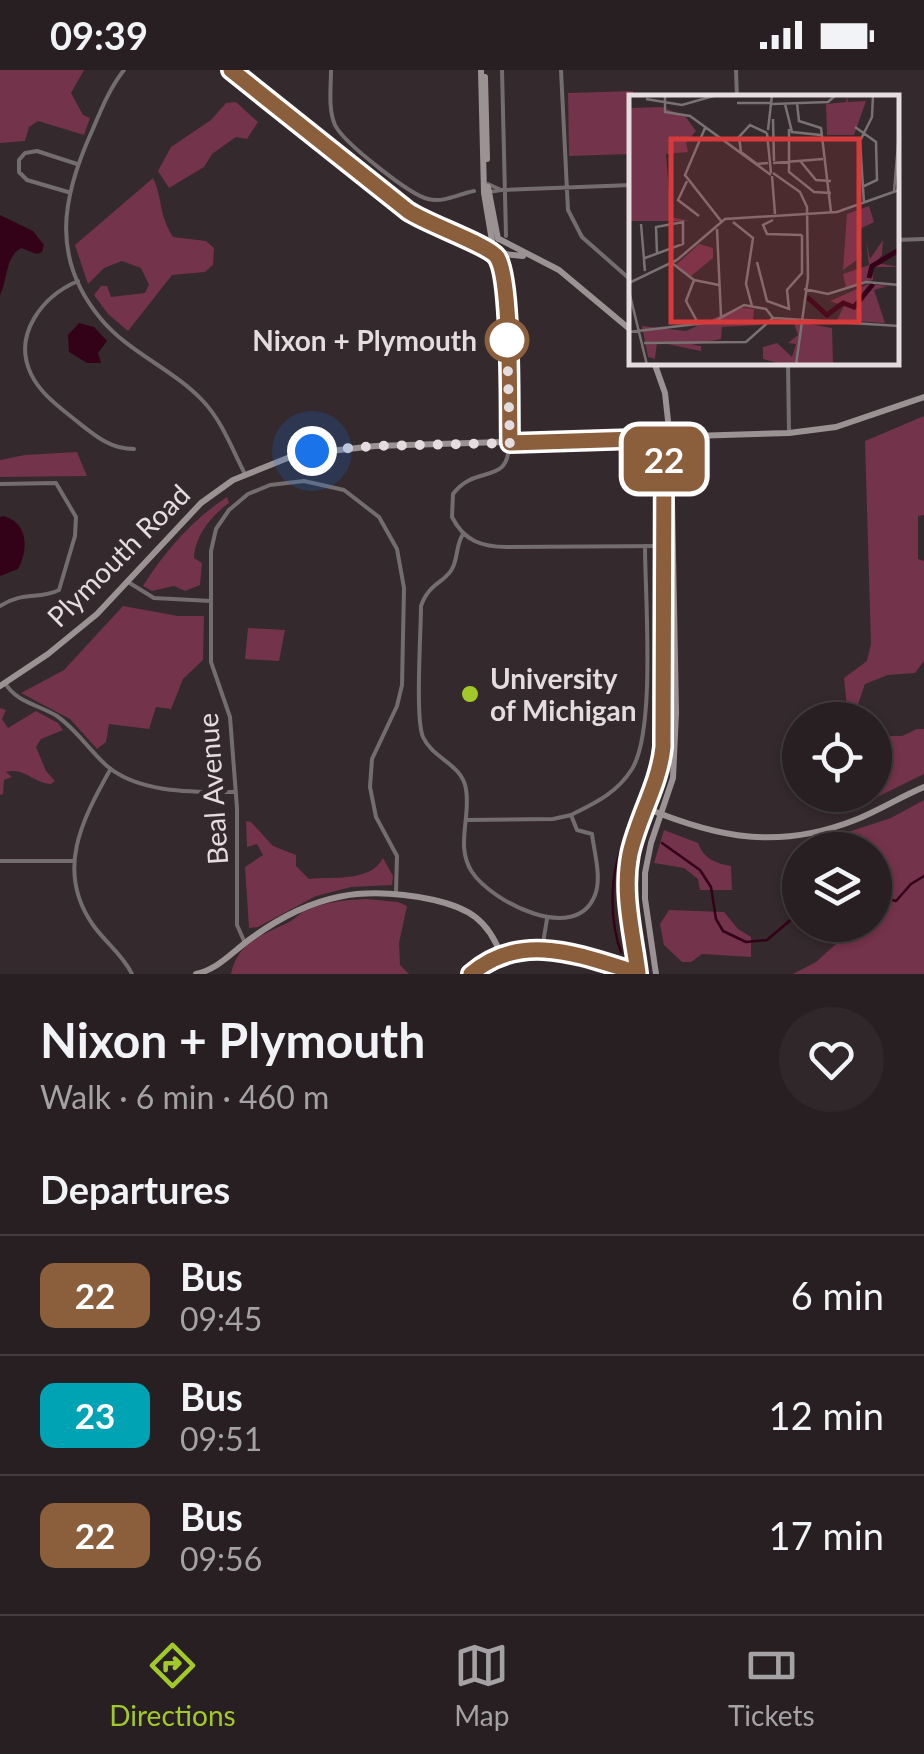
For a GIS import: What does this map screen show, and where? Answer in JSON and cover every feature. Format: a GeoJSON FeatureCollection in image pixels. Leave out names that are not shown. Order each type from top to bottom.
{"type":"FeatureCollection","features":[{"type":"Feature","properties":{"kind":"main road"},"geometry":{"type":"LineString","coordinates":[[231,70],[408,211],[436,228],[559,270],[629,329]]}},
{"type":"Feature","properties":{"kind":"main road"},"geometry":{"type":"LineString","coordinates":[[483,70],[486,187],[503,279],[510,443]]}},
{"type":"Feature","properties":{"kind":"main road"},"geometry":{"type":"LineString","coordinates":[[655,365],[665,393],[676,666],[674,768],[644,880],[656,974]]}},
{"type":"Feature","properties":{"kind":"main road","name":"Plymouth Road"},"geometry":{"type":"LineString","coordinates":[[3,684],[73,635],[200,503],[244,474],[295,454],[333,448],[668,441],[788,434],[836,428],[924,397]]}},
{"type":"Feature","properties":{"kind":"main road"},"geometry":{"type":"LineString","coordinates":[[471,974],[501,955],[542,948],[640,974],[627,879],[634,840],[662,758],[664,449],[668,441]]}},
{"type":"Feature","properties":{"kind":"main road"},"geometry":{"type":"LineString","coordinates":[[664,546],[674,552]]}},
{"type":"Feature","properties":{"kind":"main road"},"geometry":{"type":"LineString","coordinates":[[664,666],[676,666]]}},
{"type":"Feature","properties":{"kind":"main road"},"geometry":{"type":"LineString","coordinates":[[646,808],[694,827],[737,836],[793,836],[843,825],[924,787]]}},
{"type":"Feature","properties":{"kind":"main road"},"geometry":{"type":"LineString","coordinates":[[196,974],[216,966],[283,918],[319,900],[358,892],[438,901],[472,912],[490,931],[501,955]]}},
{"type":"Feature","properties":{"kind":"street"},"geometry":{"type":"LineString","coordinates":[[124,70],[113,84],[68,192],[68,250],[78,280],[102,322],[204,402],[244,474]]}},
{"type":"Feature","properties":{"kind":"street"},"geometry":{"type":"LineString","coordinates":[[331,70],[332,115],[336,126],[350,142],[420,197],[440,200],[486,187],[503,190],[629,185]]}},
{"type":"Feature","properties":{"kind":"street"},"geometry":{"type":"LineString","coordinates":[[498,247],[503,190],[502,70]]}},
{"type":"Feature","properties":{"kind":"street"},"geometry":{"type":"LineString","coordinates":[[561,70],[568,210],[582,237],[629,278]]}},
{"type":"Feature","properties":{"kind":"street"},"geometry":{"type":"LineString","coordinates":[[736,70],[737,95]]}},
{"type":"Feature","properties":{"kind":"street"},"geometry":{"type":"LineString","coordinates":[[68,192],[27,180],[19,172],[19,160],[25,152],[37,151],[77,164]]}},
{"type":"Feature","properties":{"kind":"street"},"geometry":{"type":"LineString","coordinates":[[474,191],[486,187]]}},
{"type":"Feature","properties":{"kind":"street"},"geometry":{"type":"LineString","coordinates":[[899,240],[924,239]]}},
{"type":"Feature","properties":{"kind":"street"},"geometry":{"type":"LineString","coordinates":[[78,280],[61,288],[31,321],[26,337],[31,374],[52,401],[109,446],[134,449]]}},
{"type":"Feature","properties":{"kind":"street"},"geometry":{"type":"LineString","coordinates":[[788,365],[788,434]]}},
{"type":"Feature","properties":{"kind":"street"},"geometry":{"type":"LineString","coordinates":[[510,443],[505,466],[467,480],[452,494],[452,517],[464,534],[489,547],[664,546]]}},
{"type":"Feature","properties":{"kind":"street","name":"Beal Avenue"},"geometry":{"type":"LineString","coordinates":[[245,943],[237,925],[236,792],[228,707],[211,662],[211,551],[216,529],[234,504],[260,489],[291,481],[336,487],[370,508],[387,528],[402,568],[403,676],[397,706],[372,759],[370,787],[376,816],[397,856],[396,894]]}},
{"type":"Feature","properties":{"kind":"street","name":"Plymouth Road"},"geometry":{"type":"LineString","coordinates":[[0,484],[56,483],[76,514],[76,536],[58,590],[46,595],[22,595],[0,606]]}},
{"type":"Feature","properties":{"kind":"street"},"geometry":{"type":"LineString","coordinates":[[464,534],[456,545],[453,567],[426,593],[421,606],[420,724],[431,749],[463,778],[467,798],[463,846],[472,872],[508,902],[547,918],[570,917],[580,912],[589,906],[597,888],[592,834],[577,830],[570,815]]}},
{"type":"Feature","properties":{"kind":"street"},"geometry":{"type":"LineString","coordinates":[[464,820],[553,819],[570,815],[607,797],[625,780],[645,735],[645,546]]}},
{"type":"Feature","properties":{"kind":"street"},"geometry":{"type":"LineString","coordinates":[[128,582],[154,598],[211,601]]}},
{"type":"Feature","properties":{"kind":"street"},"geometry":{"type":"LineString","coordinates":[[3,684],[14,695],[68,724],[110,769],[160,787],[236,792]]}},
{"type":"Feature","properties":{"kind":"street"},"geometry":{"type":"LineString","coordinates":[[110,769],[81,823],[73,862],[82,907],[132,974]]}},
{"type":"Feature","properties":{"kind":"street"},"geometry":{"type":"LineString","coordinates":[[0,862],[73,862]]}},
{"type":"Feature","properties":{"kind":"street"},"geometry":{"type":"LineString","coordinates":[[542,948],[547,918]]}},
{"type":"Feature","properties":{"kind":"shaded area"},"geometry":{"type":"Polygon","coordinates":[[[0,70],[84,70],[71,93],[83,115],[90,118],[84,135],[38,121],[29,127],[25,141],[0,143],[0,70]]]}},
{"type":"Feature","properties":{"kind":"shaded area"},"geometry":{"type":"Polygon","coordinates":[[[633,91],[629,95],[629,154],[569,156],[568,93],[633,91]]]}},
{"type":"Feature","properties":{"kind":"shaded area"},"geometry":{"type":"Polygon","coordinates":[[[236,102],[258,122],[247,139],[236,137],[212,154],[204,167],[169,188],[158,171],[171,147],[211,120],[226,103],[236,102]]]}},
{"type":"Feature","properties":{"kind":"shaded area"},"geometry":{"type":"Polygon","coordinates":[[[153,178],[173,237],[206,241],[214,248],[213,265],[205,272],[172,275],[128,331],[94,295],[101,286],[107,286],[111,297],[145,293],[149,285],[141,268],[122,261],[104,268],[88,284],[75,245],[153,178]]]}},
{"type":"Feature","properties":{"kind":"shaded area"},"geometry":{"type":"Polygon","coordinates":[[[0,215],[33,231],[44,245],[37,254],[21,248],[16,252],[0,295],[0,215]]]}},
{"type":"Feature","properties":{"kind":"shaded area"},"geometry":{"type":"Polygon","coordinates":[[[79,323],[94,327],[107,341],[98,353],[101,363],[87,363],[69,352],[68,335],[79,323]]]}},
{"type":"Feature","properties":{"kind":"shaded area"},"geometry":{"type":"Polygon","coordinates":[[[924,416],[924,515],[918,516],[918,559],[924,561],[924,661],[915,673],[888,675],[865,684],[859,702],[846,702],[844,678],[867,661],[871,644],[865,441],[924,416]]]}},
{"type":"Feature","properties":{"kind":"shaded area"},"geometry":{"type":"Polygon","coordinates":[[[77,452],[87,476],[0,477],[0,460],[77,452]]]}},
{"type":"Feature","properties":{"kind":"shaded area"},"geometry":{"type":"Polygon","coordinates":[[[227,497],[229,503],[210,520],[197,542],[194,558],[202,563],[200,585],[185,591],[174,586],[152,591],[143,586],[180,537],[227,497]]]}},
{"type":"Feature","properties":{"kind":"shaded area"},"geometry":{"type":"Polygon","coordinates":[[[0,517],[22,530],[25,545],[18,569],[0,576],[0,517]]]}},
{"type":"Feature","properties":{"kind":"shaded area"},"geometry":{"type":"Polygon","coordinates":[[[123,606],[178,616],[204,616],[203,660],[183,679],[171,709],[156,707],[149,729],[109,724],[106,742],[97,749],[70,719],[21,693],[64,670],[123,606]]]}},
{"type":"Feature","properties":{"kind":"shaded area"},"geometry":{"type":"Polygon","coordinates":[[[248,628],[285,630],[279,661],[245,659],[248,628]]]}},
{"type":"Feature","properties":{"kind":"shaded area"},"geometry":{"type":"Polygon","coordinates":[[[0,708],[6,710],[2,719],[8,728],[36,711],[63,730],[41,739],[36,747],[55,781],[51,784],[18,772],[6,772],[12,777],[4,780],[0,795],[0,708]]]}},
{"type":"Feature","properties":{"kind":"shaded area"},"geometry":{"type":"Polygon","coordinates":[[[924,729],[924,774],[892,790],[892,736],[924,729]]]}},
{"type":"Feature","properties":{"kind":"shaded area"},"geometry":{"type":"Polygon","coordinates":[[[924,800],[924,974],[793,974],[816,962],[838,942],[892,942],[892,832],[848,832],[891,818],[924,800]]]}},
{"type":"Feature","properties":{"kind":"shaded area"},"geometry":{"type":"Polygon","coordinates":[[[246,821],[273,846],[296,855],[296,866],[309,879],[360,875],[383,858],[393,876],[392,885],[351,887],[316,896],[249,928],[245,867],[263,855],[257,844],[247,847],[246,821]]]}},
{"type":"Feature","properties":{"kind":"shaded area"},"geometry":{"type":"Polygon","coordinates":[[[664,830],[698,843],[711,859],[731,866],[732,890],[700,890],[698,879],[684,868],[654,863],[664,830]]]}},
{"type":"Feature","properties":{"kind":"shaded area"},"geometry":{"type":"Polygon","coordinates":[[[366,899],[407,906],[399,943],[400,965],[409,974],[231,974],[244,948],[267,932],[320,905],[366,899]]]}},
{"type":"Feature","properties":{"kind":"shaded area"},"geometry":{"type":"Polygon","coordinates":[[[669,910],[724,912],[751,937],[751,957],[702,954],[691,962],[682,962],[664,945],[660,924],[669,910]]]}},
{"type":"Feature","properties":{"kind":"waterway"},"geometry":{"type":"LineString","coordinates":[[621,952],[614,923],[613,891],[618,858],[631,832]]}},
{"type":"Feature","properties":{"kind":"waterway"},"geometry":{"type":"LineString","coordinates":[[662,843],[700,870],[711,887],[716,919],[723,931],[746,942],[767,940],[782,927]]}},
{"type":"Feature","properties":{"kind":"waterway"},"geometry":{"type":"LineString","coordinates":[[892,900],[896,901],[924,876]]}},
{"type":"Feature","properties":{"kind":"bus line","name":"22"},"geometry":{"type":"LineString","coordinates":[[231,70],[408,211],[497,256],[506,292],[510,443],[668,438],[664,449],[663,747],[656,784],[629,858],[627,879],[638,973],[554,950],[532,948],[501,955],[471,974]]}},
{"type":"Feature","properties":{"kind":"place","name":"Nixon + Plymouth"},"geometry":{"type":"Point","coordinates":[507,340]}},
{"type":"Feature","properties":{"kind":"place","name":"University of Michigan"},"geometry":{"type":"Point","coordinates":[470,694]}},
{"type":"Feature","properties":{"kind":"route"},"geometry":{"type":"LineString","coordinates":[[312,451],[510,443],[507,340]]}}]}
